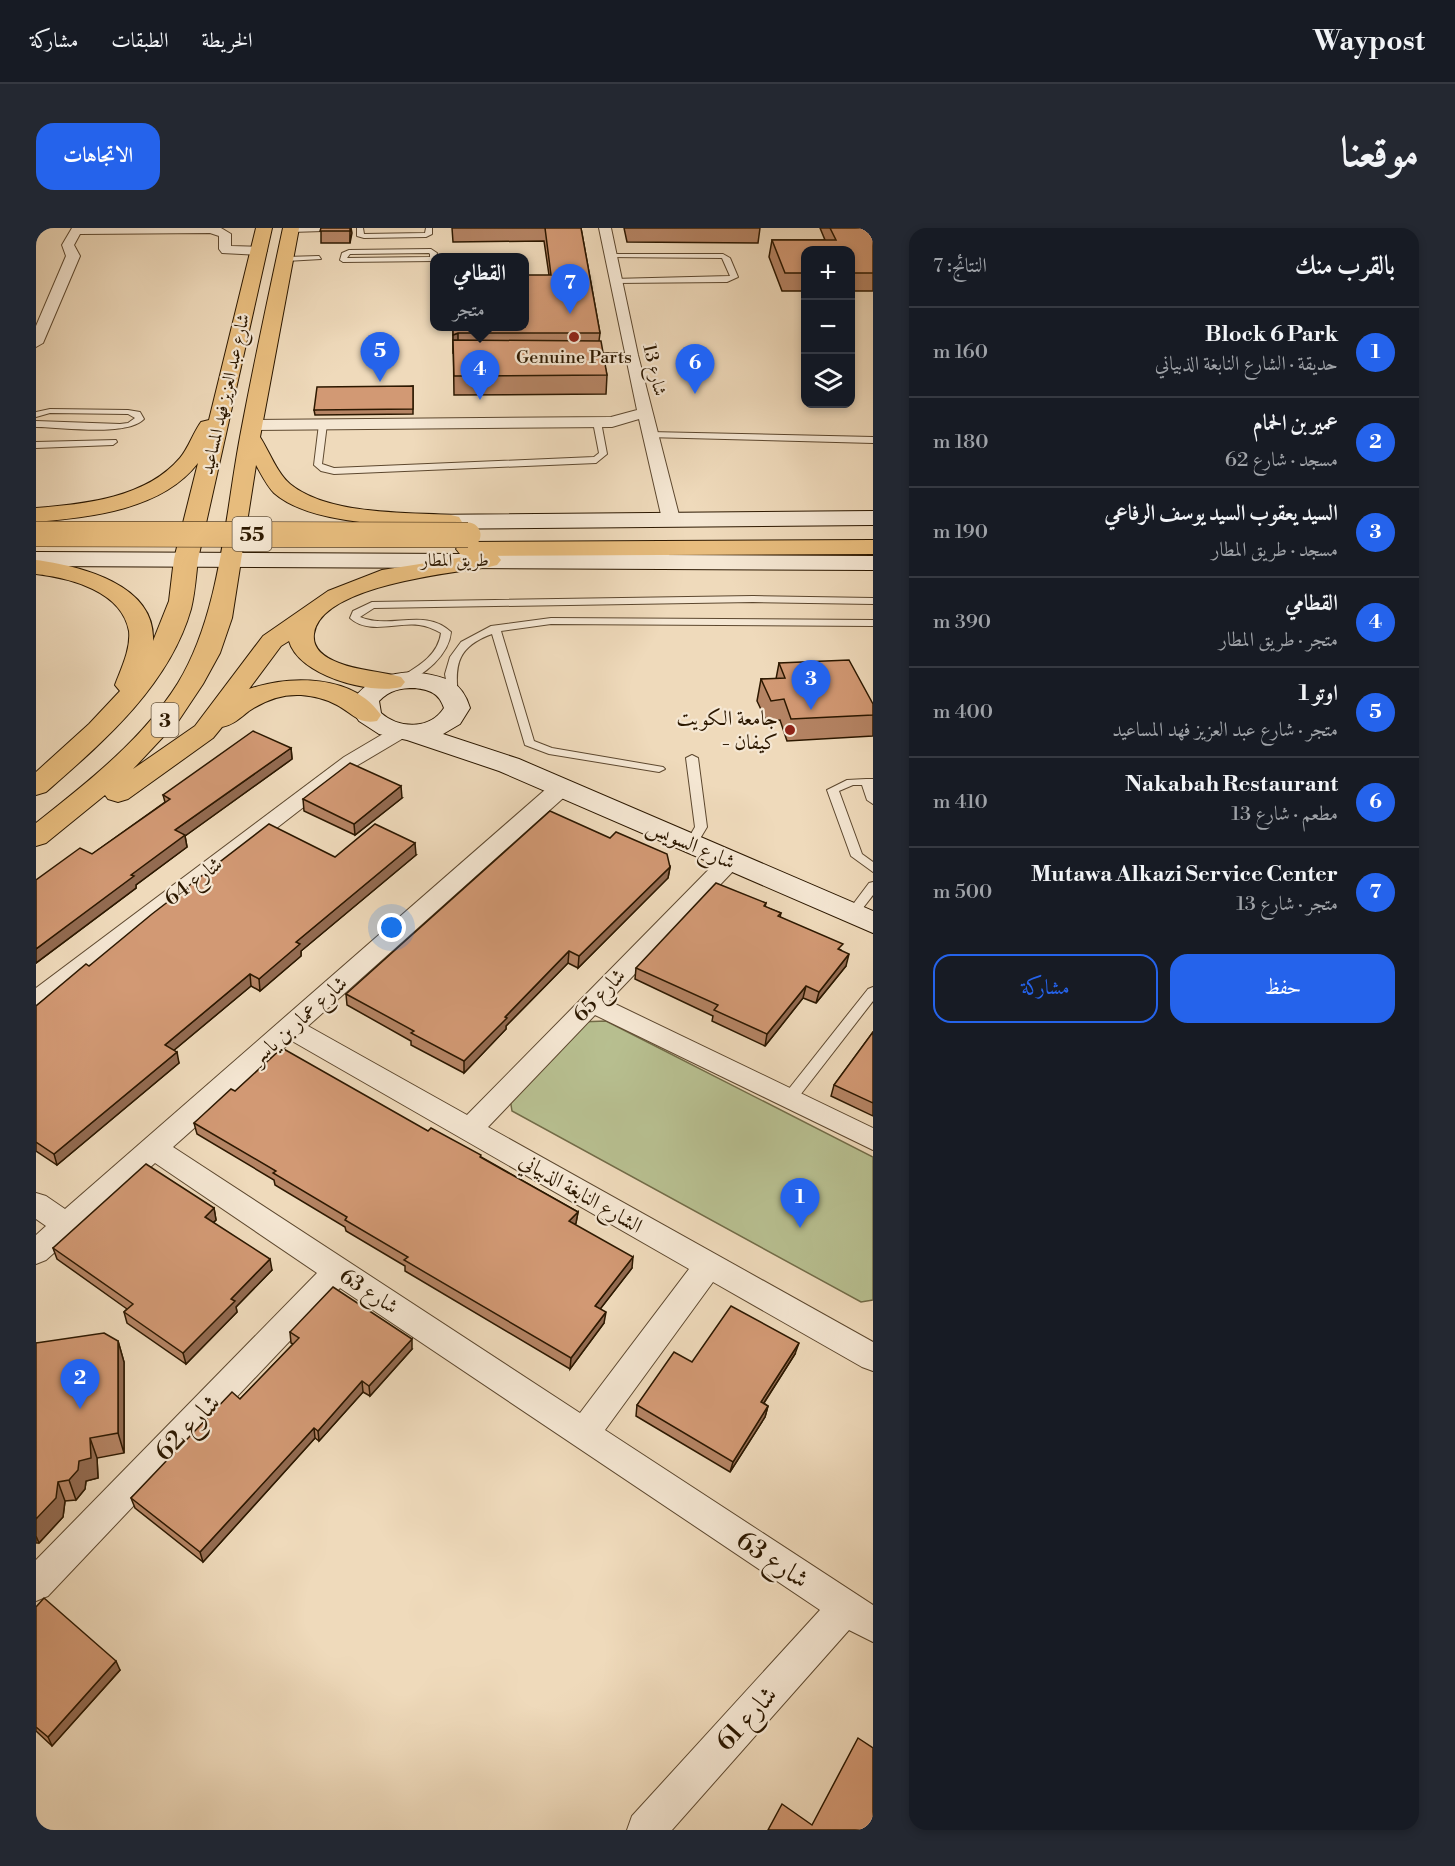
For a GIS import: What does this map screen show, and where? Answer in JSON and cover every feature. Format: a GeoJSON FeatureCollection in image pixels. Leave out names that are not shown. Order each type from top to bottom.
{"type":"FeatureCollection","features":[{"type":"Feature","properties":{"kind":"main road","name":"شارع عبد العزيز فهد المساعيد"},"geometry":{"type":"LineString","coordinates":[[186,560],[264,228]]}},
{"type":"Feature","properties":{"kind":"main road","name":"شارع عبد العزيز فهد المساعيد"},"geometry":{"type":"LineString","coordinates":[[228,560],[291,229]]}},
{"type":"Feature","properties":{"kind":"main road"},"geometry":{"type":"LineString","coordinates":[[253,282],[267,286],[282,282]]}},
{"type":"Feature","properties":{"kind":"main road"},"geometry":{"type":"LineString","coordinates":[[36,515],[105,505],[139,495],[167,480],[188,462],[228,387]]}},
{"type":"Feature","properties":{"kind":"main road"},"geometry":{"type":"LineString","coordinates":[[251,431],[280,486],[297,498],[318,506],[469,542]]}},
{"type":"Feature","properties":{"kind":"main road","name":"طريق المطار"},"geometry":{"type":"LineString","coordinates":[[36,559],[329,560],[671,519],[873,518]]}},
{"type":"Feature","properties":{"kind":"main road","name":"طريق المطار"},"geometry":{"type":"LineString","coordinates":[[36,522],[343,522],[469,542]]}},
{"type":"Feature","properties":{"kind":"main road"},"geometry":{"type":"LineString","coordinates":[[93,560],[106,556],[122,543],[123,536],[119,530],[100,522]]}},
{"type":"Feature","properties":{"kind":"main road"},"geometry":{"type":"LineString","coordinates":[[329,560],[315,547],[316,540],[321,532],[343,522]]}},
{"type":"Feature","properties":{"kind":"main road"},"geometry":{"type":"LineString","coordinates":[[787,541],[831,529],[873,528]]}},
{"type":"Feature","properties":{"kind":"main road","name":"طريق المطار"},"geometry":{"type":"LineString","coordinates":[[36,534],[469,542],[873,563]]}},
{"type":"Feature","properties":{"kind":"main road","name":"طريق المطار"},"geometry":{"type":"LineString","coordinates":[[787,541],[873,534]]}},
{"type":"Feature","properties":{"kind":"main road"},"geometry":{"type":"LineString","coordinates":[[787,541],[818,554],[873,555]]}},
{"type":"Feature","properties":{"kind":"main road","name":"طريق المطار"},"geometry":{"type":"LineString","coordinates":[[36,548],[469,542],[787,541],[873,547]]}},
{"type":"Feature","properties":{"kind":"main road"},"geometry":{"type":"LineString","coordinates":[[204,732],[272,641],[309,614],[336,596],[469,542]]}},
{"type":"Feature","properties":{"kind":"main road","name":"3"},"geometry":{"type":"LineString","coordinates":[[36,786],[83,746],[122,704],[158,658],[178,613],[186,560]]}},
{"type":"Feature","properties":{"kind":"main road","name":"3"},"geometry":{"type":"LineString","coordinates":[[36,837],[114,774],[168,717],[212,644],[220,618],[228,560]]}},
{"type":"Feature","properties":{"kind":"main road","name":"3"},"geometry":{"type":"LineString","coordinates":[[36,567],[75,574],[98,583],[120,597],[135,615],[141,631],[138,655],[122,704]]}},
{"type":"Feature","properties":{"kind":"main road"},"geometry":{"type":"LineString","coordinates":[[36,847],[72,825],[247,700],[275,690],[305,688],[334,694],[352,701],[369,718],[384,728],[405,732],[433,729],[447,722],[457,708],[455,697],[438,684],[427,681],[363,679],[337,671],[307,653],[302,645],[301,637],[309,614]]}},
{"type":"Feature","properties":{"kind":"main road"},"geometry":{"type":"LineString","coordinates":[[369,718],[365,706],[369,696],[378,688],[397,681]]}},
{"type":"Feature","properties":{"kind":"main road","name":"شارع السويس"},"geometry":{"type":"LineString","coordinates":[[455,697],[467,721],[485,744],[509,765]]}},
{"type":"Feature","properties":{"kind":"main road","name":"شارع السويس"},"geometry":{"type":"LineString","coordinates":[[405,732],[509,765],[862,919]]}},
{"type":"Feature","properties":{"kind":"street","name":"شارع 13"},"geometry":{"type":"LineString","coordinates":[[605,228],[644,413],[671,519]]}},
{"type":"Feature","properties":{"kind":"street"},"geometry":{"type":"LineString","coordinates":[[36,342],[54,289],[72,256],[73,252],[68,245],[74,232],[80,229],[212,229],[225,234],[225,249],[227,250],[260,251]]}},
{"type":"Feature","properties":{"kind":"street"},"geometry":{"type":"LineString","coordinates":[[251,431],[323,424],[605,422],[644,413]]}},
{"type":"Feature","properties":{"kind":"street"},"geometry":{"type":"LineString","coordinates":[[605,422],[650,435]]}},
{"type":"Feature","properties":{"kind":"street","name":"شارع 64"},"geometry":{"type":"LineString","coordinates":[[351,761],[360,748],[369,718]]}},
{"type":"Feature","properties":{"kind":"street","name":"شارع 64"},"geometry":{"type":"LineString","coordinates":[[36,1001],[351,761],[405,732]]}},
{"type":"Feature","properties":{"kind":"street","name":"شارع عمار بن ياسر"},"geometry":{"type":"LineString","coordinates":[[36,1252],[562,788]]}},
{"type":"Feature","properties":{"kind":"street","name":"شارع 65"},"geometry":{"type":"LineString","coordinates":[[469,1130],[730,861]]}},
{"type":"Feature","properties":{"kind":"street"},"geometry":{"type":"LineString","coordinates":[[592,1003],[873,1140]]}},
{"type":"Feature","properties":{"kind":"street","name":"الشارع النابغة الذبياني"},"geometry":{"type":"LineString","coordinates":[[290,1028],[873,1359]]}},
{"type":"Feature","properties":{"kind":"street","name":"شارع 63"},"geometry":{"type":"LineString","coordinates":[[154,1149],[859,1616]]}},
{"type":"Feature","properties":{"kind":"street"},"geometry":{"type":"LineString","coordinates":[[36,1204],[67,1226]]}},
{"type":"Feature","properties":{"kind":"street"},"geometry":{"type":"LineString","coordinates":[[584,1433],[709,1265]]}},
{"type":"Feature","properties":{"kind":"street","name":"شارع 62"},"geometry":{"type":"LineString","coordinates":[[36,1584],[338,1271]]}},
{"type":"Feature","properties":{"kind":"street","name":"شارع 61"},"geometry":{"type":"LineString","coordinates":[[646,1830],[859,1616]]}},
{"type":"Feature","properties":{"kind":"lane"},"geometry":{"type":"LineString","coordinates":[[349,229],[360,228],[360,236],[400,236],[427,235],[429,228]]}},
{"type":"Feature","properties":{"kind":"lane"},"geometry":{"type":"LineString","coordinates":[[291,229],[323,229]]}},
{"type":"Feature","properties":{"kind":"lane"},"geometry":{"type":"LineString","coordinates":[[339,256],[349,252],[432,253]]}},
{"type":"Feature","properties":{"kind":"lane"},"geometry":{"type":"LineString","coordinates":[[339,256],[347,261],[430,259]]}},
{"type":"Feature","properties":{"kind":"lane"},"geometry":{"type":"LineString","coordinates":[[610,256],[723,256],[728,258],[734,277],[727,280],[616,281]]}},
{"type":"Feature","properties":{"kind":"lane"},"geometry":{"type":"LineString","coordinates":[[286,257],[319,257]]}},
{"type":"Feature","properties":{"kind":"lane"},"geometry":{"type":"LineString","coordinates":[[578,355],[631,355]]}},
{"type":"Feature","properties":{"kind":"lane"},"geometry":{"type":"LineString","coordinates":[[36,415],[50,411],[128,412],[137,414],[140,419],[131,425],[120,427],[36,424]]}},
{"type":"Feature","properties":{"kind":"lane"},"geometry":{"type":"LineString","coordinates":[[323,424],[318,465],[334,471],[596,460],[603,454],[605,422]]}},
{"type":"Feature","properties":{"kind":"lane"},"geometry":{"type":"LineString","coordinates":[[650,435],[873,440]]}},
{"type":"Feature","properties":{"kind":"lane"},"geometry":{"type":"LineString","coordinates":[[36,445],[113,442]]}},
{"type":"Feature","properties":{"kind":"lane"},"geometry":{"type":"LineString","coordinates":[[397,681],[427,665],[446,638],[446,632],[430,622],[416,620],[383,624],[362,623],[355,618],[364,609],[372,606],[753,599],[873,601]]}},
{"type":"Feature","properties":{"kind":"lane"},"geometry":{"type":"LineString","coordinates":[[753,599],[759,622]]}},
{"type":"Feature","properties":{"kind":"lane"},"geometry":{"type":"LineString","coordinates":[[455,697],[450,681],[451,666],[460,649],[474,637],[495,628],[551,621],[873,623]]}},
{"type":"Feature","properties":{"kind":"lane"},"geometry":{"type":"LineString","coordinates":[[495,628],[529,743],[549,751],[659,770]]}},
{"type":"Feature","properties":{"kind":"lane"},"geometry":{"type":"LineString","coordinates":[[691,844],[701,827],[692,758]]}},
{"type":"Feature","properties":{"kind":"lane"},"geometry":{"type":"LineString","coordinates":[[873,800],[870,782],[851,782],[833,790],[857,856],[867,859],[873,868]]}},
{"type":"Feature","properties":{"kind":"lane"},"geometry":{"type":"LineString","coordinates":[[862,919],[873,886]]}},
{"type":"Feature","properties":{"kind":"lane"},"geometry":{"type":"LineString","coordinates":[[789,1099],[873,992]]}},
{"type":"Feature","properties":{"kind":"green space"},"geometry":{"type":"Polygon","coordinates":[[[606,1021],[873,1157],[873,1300],[861,1302],[512,1111],[509,1092],[579,1022],[606,1021]]]}},
{"type":"Feature","properties":{"kind":"building"},"geometry":{"type":"Polygon","coordinates":[[[321,228],[350,228],[350,231],[320,231],[321,228]]]}},
{"type":"Feature","properties":{"kind":"building"},"geometry":{"type":"Polygon","coordinates":[[[545,228],[581,228],[600,333],[458,333],[453,335],[453,331],[529,331],[529,275],[551,275],[545,228]]]}},
{"type":"Feature","properties":{"kind":"building"},"geometry":{"type":"Polygon","coordinates":[[[830,228],[873,228],[873,273],[855,273],[855,246],[801,246],[801,273],[785,273],[772,240],[836,240],[830,228]]]}},
{"type":"Feature","properties":{"kind":"building"},"geometry":{"type":"Polygon","coordinates":[[[453,340],[601,341],[607,375],[454,376],[453,340]]]}},
{"type":"Feature","properties":{"kind":"building"},"geometry":{"type":"Polygon","coordinates":[[[413,386],[413,409],[314,410],[317,387],[413,386]]]}},
{"type":"Feature","properties":{"kind":"building"},"geometry":{"type":"Polygon","coordinates":[[[849,660],[873,704],[873,715],[791,719],[784,699],[771,701],[761,679],[785,678],[779,663],[849,660]]]}},
{"type":"Feature","properties":{"kind":"building"},"geometry":{"type":"Polygon","coordinates":[[[253,731],[291,748],[175,830],[185,835],[36,949],[36,880],[80,848],[92,854],[170,799],[163,795],[253,731]]]}},
{"type":"Feature","properties":{"kind":"building"},"geometry":{"type":"Polygon","coordinates":[[[350,763],[401,786],[354,824],[303,799],[350,763]]]}},
{"type":"Feature","properties":{"kind":"building"},"geometry":{"type":"Polygon","coordinates":[[[550,811],[610,838],[616,832],[667,854],[670,867],[579,956],[569,951],[464,1061],[411,1033],[414,1031],[346,994],[550,811]]]}},
{"type":"Feature","properties":{"kind":"building"},"geometry":{"type":"Polygon","coordinates":[[[269,824],[335,857],[375,824],[415,843],[296,942],[300,944],[259,979],[250,974],[165,1045],[177,1052],[54,1154],[36,1142],[36,1006],[86,964],[89,966],[152,914],[269,824]]]}},
{"type":"Feature","properties":{"kind":"building"},"geometry":{"type":"Polygon","coordinates":[[[716,883],[766,903],[764,906],[781,913],[778,916],[843,944],[838,949],[849,954],[819,992],[806,986],[767,1034],[714,1010],[718,1005],[636,968],[716,883]]]}},
{"type":"Feature","properties":{"kind":"building"},"geometry":{"type":"Polygon","coordinates":[[[873,1032],[873,1103],[834,1085],[873,1032]]]}},
{"type":"Feature","properties":{"kind":"building"},"geometry":{"type":"Polygon","coordinates":[[[282,1048],[428,1131],[431,1128],[481,1155],[480,1157],[578,1212],[569,1221],[633,1257],[595,1306],[606,1312],[571,1358],[404,1260],[408,1257],[345,1220],[347,1217],[273,1173],[276,1171],[194,1123],[231,1089],[235,1091],[282,1048]]]}},
{"type":"Feature","properties":{"kind":"building"},"geometry":{"type":"Polygon","coordinates":[[[146,1164],[214,1208],[205,1217],[270,1259],[231,1299],[235,1301],[183,1353],[124,1312],[133,1304],[53,1248],[146,1164]]]}},
{"type":"Feature","properties":{"kind":"building"},"geometry":{"type":"Polygon","coordinates":[[[333,1287],[412,1339],[369,1386],[362,1381],[318,1431],[314,1428],[200,1552],[131,1498],[232,1392],[240,1399],[299,1338],[290,1332],[333,1287]]]}},
{"type":"Feature","properties":{"kind":"building"},"geometry":{"type":"Polygon","coordinates":[[[731,1306],[799,1343],[761,1402],[768,1406],[733,1462],[637,1405],[674,1352],[692,1362],[731,1306]]]}},
{"type":"Feature","properties":{"kind":"building"},"geometry":{"type":"Polygon","coordinates":[[[104,1333],[118,1341],[118,1433],[90,1438],[91,1458],[79,1461],[78,1470],[69,1480],[58,1482],[56,1498],[36,1519],[36,1343],[104,1333]]]}},
{"type":"Feature","properties":{"kind":"building"},"geometry":{"type":"Polygon","coordinates":[[[44,1598],[116,1661],[48,1737],[36,1727],[36,1607],[44,1598]]]}},
{"type":"Feature","properties":{"kind":"building"},"geometry":{"type":"Polygon","coordinates":[[[858,1738],[873,1748],[873,1830],[768,1830],[782,1804],[812,1825],[858,1738]]]}},
{"type":"Feature","properties":{"kind":"place","name":"Mutawa Alkazi Service Center"},"geometry":{"type":"Point","coordinates":[570,314]}},
{"type":"Feature","properties":{"kind":"place","name":"Genuine Parts"},"geometry":{"type":"Point","coordinates":[574,337]}},
{"type":"Feature","properties":{"kind":"place","name":"اوتو 1"},"geometry":{"type":"Point","coordinates":[380,382]}},
{"type":"Feature","properties":{"kind":"place","name":"Nakabah Restaurant"},"geometry":{"type":"Point","coordinates":[695,394]}},
{"type":"Feature","properties":{"kind":"place","name":"القطامي"},"geometry":{"type":"Point","coordinates":[480,400]}},
{"type":"Feature","properties":{"kind":"place","name":"السيد يعقوب السيد يوسف الرفاعي"},"geometry":{"type":"Point","coordinates":[811,710]}},
{"type":"Feature","properties":{"kind":"place","name":"جامعة الكويت - كيفان"},"geometry":{"type":"Point","coordinates":[790,730]}},
{"type":"Feature","properties":{"kind":"place","name":"Block 6 Park"},"geometry":{"type":"Point","coordinates":[800,1228]}},
{"type":"Feature","properties":{"kind":"place","name":"عمير بن الحمام"},"geometry":{"type":"Point","coordinates":[80,1409]}}]}
